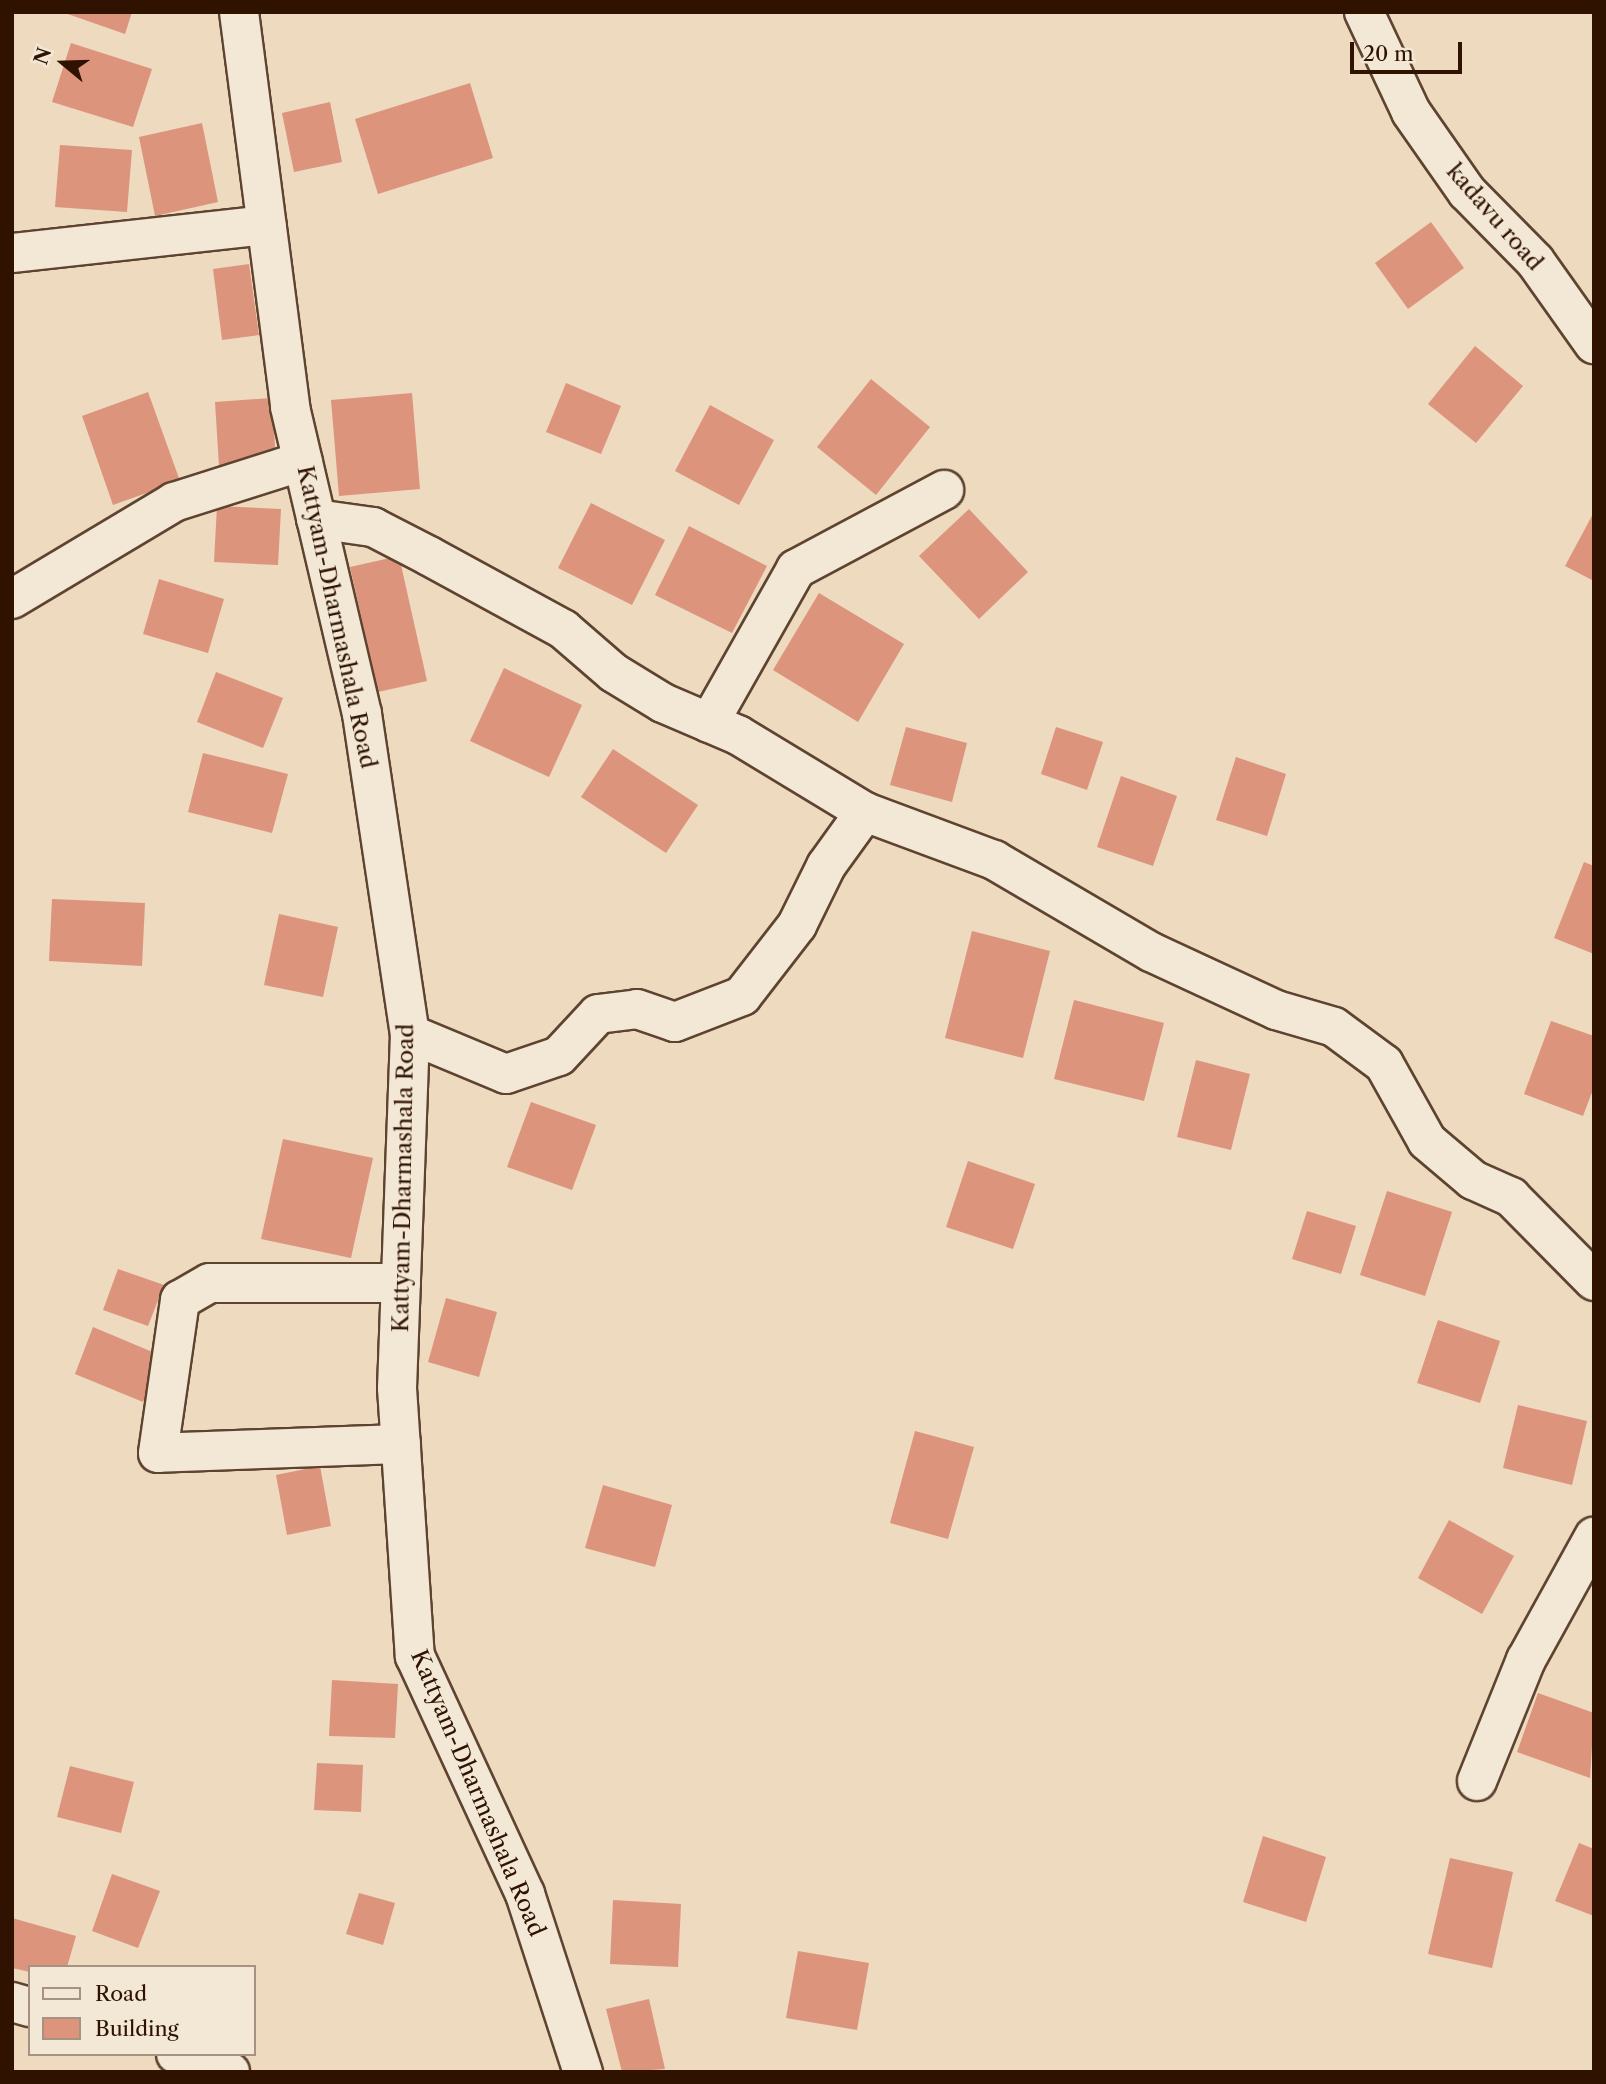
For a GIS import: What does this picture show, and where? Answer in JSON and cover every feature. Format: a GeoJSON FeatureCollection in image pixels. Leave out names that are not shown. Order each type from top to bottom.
{"type":"FeatureCollection","features":[{"type":"Feature","properties":{"kind":"street","name":"Kattyam-Dharmashala Road"},"geometry":{"type":"LineString","coordinates":[[239,12],[266,225],[303,461],[362,714],[410,1034],[401,1283],[401,1444],[415,1656],[525,1894],[583,2072]]}},
{"type":"Feature","properties":{"kind":"street","name":"kadavu road"},"geometry":{"type":"LineString","coordinates":[[1364,12],[1411,112],[1467,192],[1535,261],[1594,344]]}},
{"type":"Feature","properties":{"kind":"street"},"geometry":{"type":"LineString","coordinates":[[12,253],[266,225]]}},
{"type":"Feature","properties":{"kind":"street"},"geometry":{"type":"LineString","coordinates":[[12,599],[174,502],[303,461]]}},
{"type":"Feature","properties":{"kind":"street"},"geometry":{"type":"LineString","coordinates":[[709,723],[796,569],[944,490]]}},
{"type":"Feature","properties":{"kind":"street"},"geometry":{"type":"LineString","coordinates":[[316,519],[373,527],[563,629],[614,673],[811,775],[865,812],[994,860],[1151,952],[1276,1010],[1334,1027],[1384,1063],[1427,1141],[1473,1180],[1511,1197],[1594,1281]]}},
{"type":"Feature","properties":{"kind":"street"},"geometry":{"type":"LineString","coordinates":[[410,1034],[506,1074],[559,1056],[598,1014],[638,1009],[675,1022],[742,996],[797,925],[827,866],[865,812]]}},
{"type":"Feature","properties":{"kind":"street"},"geometry":{"type":"LineString","coordinates":[[401,1283],[210,1283],[180,1300],[158,1453],[401,1444]]}},
{"type":"Feature","properties":{"kind":"street"},"geometry":{"type":"LineString","coordinates":[[1477,1782],[1526,1660],[1594,1537]]}},
{"type":"Feature","properties":{"kind":"street"},"geometry":{"type":"LineString","coordinates":[[182,2056],[230,2072]]}},
{"type":"Feature","properties":{"kind":"building"},"geometry":{"type":"Polygon","coordinates":[[[62,12],[132,12],[125,34],[62,12]]]}},
{"type":"Feature","properties":{"kind":"building"},"geometry":{"type":"Polygon","coordinates":[[[71,43],[152,69],[133,127],[52,102],[71,43]]]}},
{"type":"Feature","properties":{"kind":"building"},"geometry":{"type":"Polygon","coordinates":[[[470,83],[493,158],[378,194],[355,119],[470,83]]]}},
{"type":"Feature","properties":{"kind":"building"},"geometry":{"type":"Polygon","coordinates":[[[330,102],[342,162],[294,172],[282,113],[330,102]]]}},
{"type":"Feature","properties":{"kind":"building"},"geometry":{"type":"Polygon","coordinates":[[[202,123],[218,202],[155,216],[139,137],[202,123]]]}},
{"type":"Feature","properties":{"kind":"building"},"geometry":{"type":"Polygon","coordinates":[[[60,145],[132,150],[127,212],[55,207],[60,145]]]}},
{"type":"Feature","properties":{"kind":"building"},"geometry":{"type":"Polygon","coordinates":[[[1431,222],[1464,268],[1408,309],[1375,263],[1431,222]]]}},
{"type":"Feature","properties":{"kind":"building"},"geometry":{"type":"Polygon","coordinates":[[[249,264],[259,335],[222,340],[213,269],[249,264]]]}},
{"type":"Feature","properties":{"kind":"building"},"geometry":{"type":"Polygon","coordinates":[[[1475,346],[1523,386],[1476,443],[1428,404],[1475,346]]]}},
{"type":"Feature","properties":{"kind":"building"},"geometry":{"type":"Polygon","coordinates":[[[871,379],[930,427],[876,495],[817,447],[871,379]]]}},
{"type":"Feature","properties":{"kind":"building"},"geometry":{"type":"Polygon","coordinates":[[[566,383],[621,406],[601,454],[546,432],[566,383]]]}},
{"type":"Feature","properties":{"kind":"building"},"geometry":{"type":"Polygon","coordinates":[[[148,392],[180,481],[113,505],[82,416],[148,392]]]}},
{"type":"Feature","properties":{"kind":"building"},"geometry":{"type":"Polygon","coordinates":[[[412,393],[420,489],[339,496],[331,400],[412,393]]]}},
{"type":"Feature","properties":{"kind":"building"},"geometry":{"type":"Polygon","coordinates":[[[272,398],[276,463],[219,466],[215,402],[272,398]]]}},
{"type":"Feature","properties":{"kind":"building"},"geometry":{"type":"Polygon","coordinates":[[[710,405],[774,440],[739,505],[675,471],[710,405]]]}},
{"type":"Feature","properties":{"kind":"building"},"geometry":{"type":"Polygon","coordinates":[[[591,503],[665,540],[632,605],[558,568],[591,503]]]}},
{"type":"Feature","properties":{"kind":"building"},"geometry":{"type":"Polygon","coordinates":[[[217,506],[281,509],[278,565],[214,562],[217,506]]]}},
{"type":"Feature","properties":{"kind":"building"},"geometry":{"type":"Polygon","coordinates":[[[969,509],[1028,572],[979,619],[919,556],[969,509]]]}},
{"type":"Feature","properties":{"kind":"building"},"geometry":{"type":"Polygon","coordinates":[[[1594,512],[1594,581],[1565,566],[1594,512]]]}},
{"type":"Feature","properties":{"kind":"building"},"geometry":{"type":"Polygon","coordinates":[[[689,526],[767,566],[732,633],[655,595],[689,526]]]}},
{"type":"Feature","properties":{"kind":"building"},"geometry":{"type":"Polygon","coordinates":[[[399,556],[427,681],[378,692],[350,567],[399,556]]]}},
{"type":"Feature","properties":{"kind":"building"},"geometry":{"type":"Polygon","coordinates":[[[159,579],[224,599],[208,653],[143,634],[159,579]]]}},
{"type":"Feature","properties":{"kind":"building"},"geometry":{"type":"Polygon","coordinates":[[[819,593],[904,644],[858,722],[773,670],[819,593]]]}},
{"type":"Feature","properties":{"kind":"building"},"geometry":{"type":"Polygon","coordinates":[[[504,668],[582,705],[549,777],[470,741],[504,668]]]}},
{"type":"Feature","properties":{"kind":"building"},"geometry":{"type":"Polygon","coordinates":[[[216,672],[283,698],[263,748],[197,722],[216,672]]]}},
{"type":"Feature","properties":{"kind":"building"},"geometry":{"type":"Polygon","coordinates":[[[906,727],[967,743],[952,802],[890,785],[906,727]]]}},
{"type":"Feature","properties":{"kind":"building"},"geometry":{"type":"Polygon","coordinates":[[[1056,727],[1103,742],[1087,790],[1041,774],[1056,727]]]}},
{"type":"Feature","properties":{"kind":"building"},"geometry":{"type":"Polygon","coordinates":[[[613,749],[698,805],[666,853],[581,797],[613,749]]]}},
{"type":"Feature","properties":{"kind":"building"},"geometry":{"type":"Polygon","coordinates":[[[203,753],[288,774],[272,833],[188,812],[203,753]]]}},
{"type":"Feature","properties":{"kind":"building"},"geometry":{"type":"Polygon","coordinates":[[[1236,757],[1286,774],[1267,836],[1216,820],[1236,757]]]}},
{"type":"Feature","properties":{"kind":"building"},"geometry":{"type":"Polygon","coordinates":[[[1121,776],[1177,796],[1153,866],[1097,847],[1121,776]]]}},
{"type":"Feature","properties":{"kind":"building"},"geometry":{"type":"Polygon","coordinates":[[[1584,862],[1594,866],[1594,954],[1554,938],[1584,862]]]}},
{"type":"Feature","properties":{"kind":"building"},"geometry":{"type":"Polygon","coordinates":[[[52,899],[145,903],[142,966],[49,961],[52,899]]]}},
{"type":"Feature","properties":{"kind":"building"},"geometry":{"type":"Polygon","coordinates":[[[279,914],[338,927],[323,997],[264,985],[279,914]]]}},
{"type":"Feature","properties":{"kind":"building"},"geometry":{"type":"Polygon","coordinates":[[[972,931],[1050,951],[1023,1058],[945,1038],[972,931]]]}},
{"type":"Feature","properties":{"kind":"building"},"geometry":{"type":"Polygon","coordinates":[[[1074,1000],[1164,1023],[1144,1101],[1054,1079],[1074,1000]]]}},
{"type":"Feature","properties":{"kind":"building"},"geometry":{"type":"Polygon","coordinates":[[[1551,1021],[1594,1036],[1594,1087],[1583,1116],[1524,1094],[1551,1021]]]}},
{"type":"Feature","properties":{"kind":"building"},"geometry":{"type":"Polygon","coordinates":[[[1196,1060],[1250,1074],[1231,1150],[1177,1137],[1196,1060]]]}},
{"type":"Feature","properties":{"kind":"building"},"geometry":{"type":"Polygon","coordinates":[[[531,1102],[596,1125],[572,1190],[507,1167],[531,1102]]]}},
{"type":"Feature","properties":{"kind":"building"},"geometry":{"type":"Polygon","coordinates":[[[283,1139],[373,1158],[351,1258],[261,1239],[283,1139]]]}},
{"type":"Feature","properties":{"kind":"building"},"geometry":{"type":"Polygon","coordinates":[[[968,1161],[1035,1184],[1013,1249],[946,1227],[968,1161]]]}},
{"type":"Feature","properties":{"kind":"building"},"geometry":{"type":"Polygon","coordinates":[[[1387,1191],[1452,1212],[1425,1296],[1360,1275],[1387,1191]]]}},
{"type":"Feature","properties":{"kind":"building"},"geometry":{"type":"Polygon","coordinates":[[[1307,1211],[1356,1226],[1341,1274],[1292,1259],[1307,1211]]]}},
{"type":"Feature","properties":{"kind":"building"},"geometry":{"type":"Polygon","coordinates":[[[118,1269],[164,1285],[148,1326],[103,1310],[118,1269]]]}},
{"type":"Feature","properties":{"kind":"building"},"geometry":{"type":"Polygon","coordinates":[[[446,1298],[497,1312],[479,1377],[428,1362],[446,1298]]]}},
{"type":"Feature","properties":{"kind":"building"},"geometry":{"type":"Polygon","coordinates":[[[1438,1320],[1500,1341],[1480,1403],[1417,1383],[1438,1320]]]}},
{"type":"Feature","properties":{"kind":"building"},"geometry":{"type":"Polygon","coordinates":[[[93,1327],[162,1356],[143,1402],[75,1374],[93,1327]]]}},
{"type":"Feature","properties":{"kind":"building"},"geometry":{"type":"Polygon","coordinates":[[[1518,1405],[1587,1421],[1572,1485],[1503,1468],[1518,1405]]]}},
{"type":"Feature","properties":{"kind":"building"},"geometry":{"type":"Polygon","coordinates":[[[915,1431],[974,1447],[948,1539],[890,1523],[915,1431]]]}},
{"type":"Feature","properties":{"kind":"building"},"geometry":{"type":"Polygon","coordinates":[[[320,1466],[331,1526],[287,1535],[276,1475],[320,1466]]]}},
{"type":"Feature","properties":{"kind":"building"},"geometry":{"type":"Polygon","coordinates":[[[603,1485],[672,1505],[655,1567],[585,1548],[603,1485]]]}},
{"type":"Feature","properties":{"kind":"building"},"geometry":{"type":"Polygon","coordinates":[[[1449,1520],[1514,1556],[1482,1614],[1418,1578],[1449,1520]]]}},
{"type":"Feature","properties":{"kind":"building"},"geometry":{"type":"Polygon","coordinates":[[[332,1680],[398,1684],[395,1738],[329,1736],[332,1680]]]}},
{"type":"Feature","properties":{"kind":"building"},"geometry":{"type":"Polygon","coordinates":[[[1538,1693],[1594,1713],[1590,1778],[1517,1752],[1538,1693]]]}},
{"type":"Feature","properties":{"kind":"building"},"geometry":{"type":"Polygon","coordinates":[[[317,1763],[363,1765],[361,1812],[314,1810],[317,1763]]]}},
{"type":"Feature","properties":{"kind":"building"},"geometry":{"type":"Polygon","coordinates":[[[70,1766],[134,1782],[121,1833],[57,1817],[70,1766]]]}},
{"type":"Feature","properties":{"kind":"building"},"geometry":{"type":"Polygon","coordinates":[[[1263,1836],[1326,1857],[1306,1922],[1243,1902],[1263,1836]]]}},
{"type":"Feature","properties":{"kind":"building"},"geometry":{"type":"Polygon","coordinates":[[[1579,1843],[1594,1849],[1594,1916],[1555,1901],[1579,1843]]]}},
{"type":"Feature","properties":{"kind":"building"},"geometry":{"type":"Polygon","coordinates":[[[1450,1858],[1513,1872],[1492,1968],[1428,1954],[1450,1858]]]}},
{"type":"Feature","properties":{"kind":"building"},"geometry":{"type":"Polygon","coordinates":[[[112,1874],[160,1891],[138,1948],[92,1931],[112,1874]]]}},
{"type":"Feature","properties":{"kind":"building"},"geometry":{"type":"Polygon","coordinates":[[[359,1893],[395,1903],[383,1945],[346,1934],[359,1893]]]}},
{"type":"Feature","properties":{"kind":"building"},"geometry":{"type":"Polygon","coordinates":[[[613,1900],[681,1904],[678,1967],[610,1964],[613,1900]]]}},
{"type":"Feature","properties":{"kind":"building"},"geometry":{"type":"Polygon","coordinates":[[[12,1918],[76,1936],[68,1965],[28,1965],[28,1972],[12,1968],[12,1918]]]}},
{"type":"Feature","properties":{"kind":"building"},"geometry":{"type":"Polygon","coordinates":[[[798,1951],[869,1963],[857,2030],[786,2018],[798,1951]]]}},
{"type":"Feature","properties":{"kind":"building"},"geometry":{"type":"Polygon","coordinates":[[[649,1999],[665,2069],[622,2072],[606,2009],[649,1999]]]}}]}
